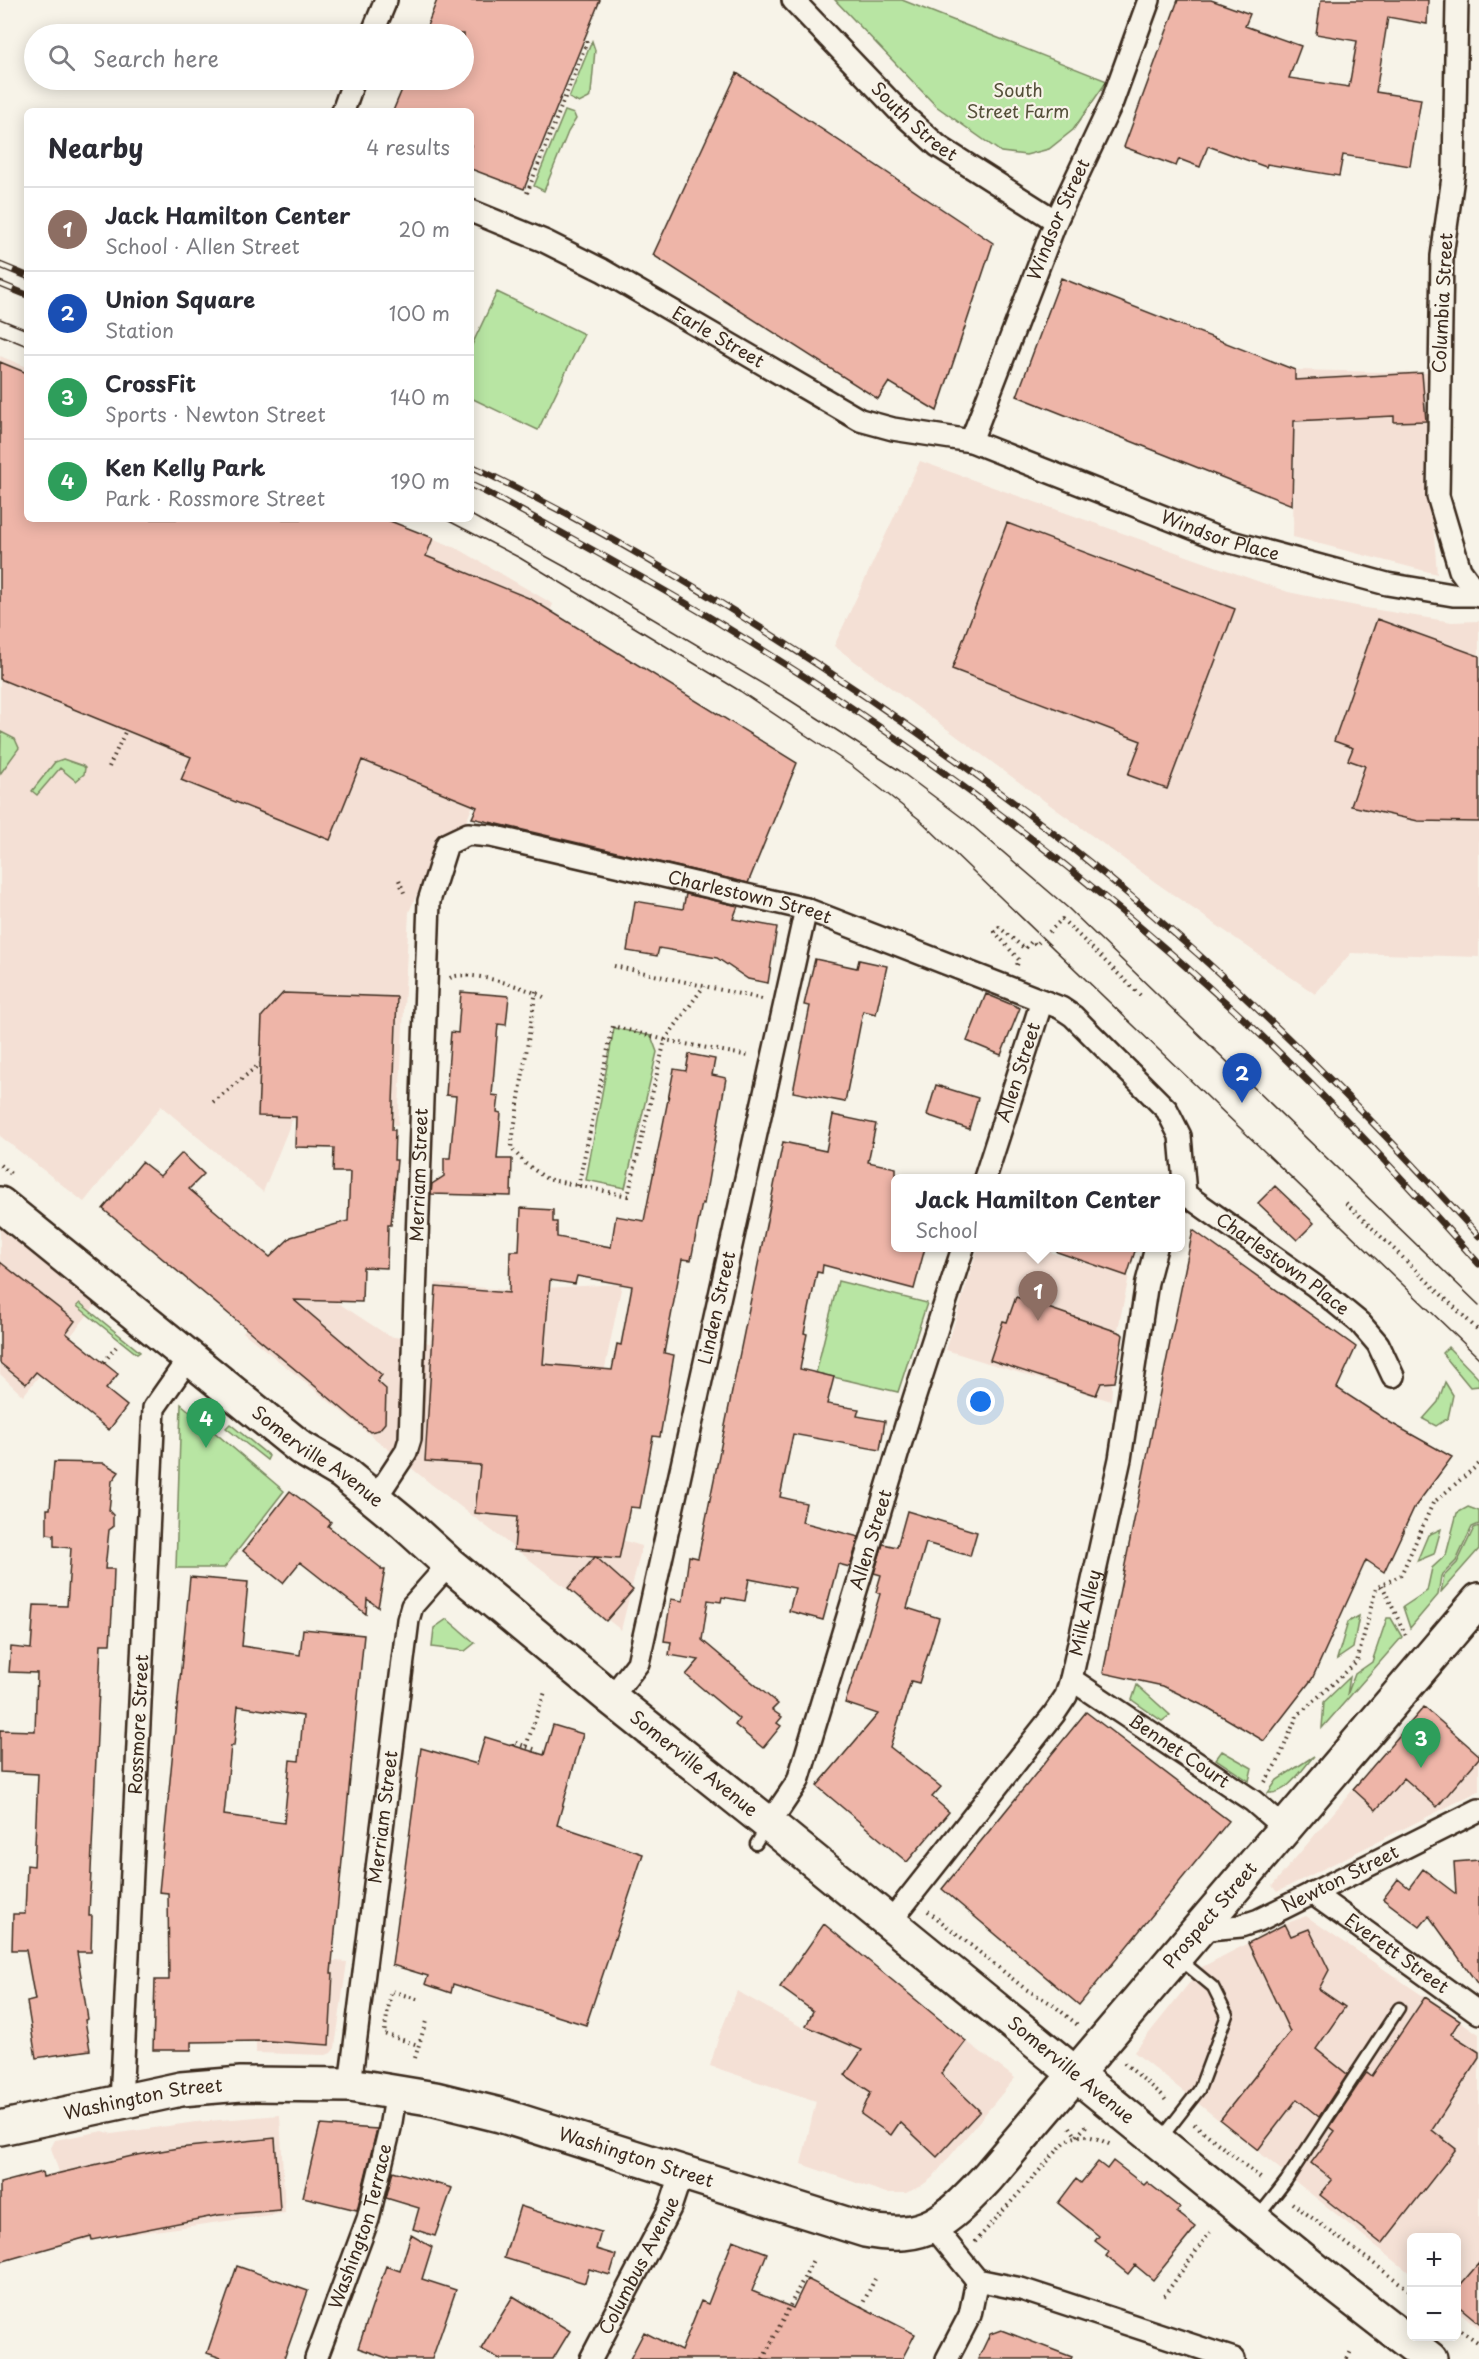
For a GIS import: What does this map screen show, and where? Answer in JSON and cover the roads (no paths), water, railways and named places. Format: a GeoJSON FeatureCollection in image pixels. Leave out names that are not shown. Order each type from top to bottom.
{"type":"FeatureCollection","features":[{"type":"Feature","properties":{"kind":"main road","name":"Somerville Avenue"},"geometry":{"type":"LineString","coordinates":[[0,1204],[302,1448],[342,1472],[404,1522],[449,1564],[611,1698],[763,1834],[890,1922],[1255,2221],[1430,2359]]}},
{"type":"Feature","properties":{"kind":"main road","name":"Prospect Street"},"geometry":{"type":"LineString","coordinates":[[933,2226],[972,2194],[1479,1599]]}},
{"type":"Feature","properties":{"kind":"main road","name":"Washington Street"},"geometry":{"type":"LineString","coordinates":[[0,2128],[181,2089],[291,2083],[350,2085],[396,2091],[489,2112],[866,2230],[902,2234],[933,2226]]}},
{"type":"Feature","properties":{"kind":"street"},"geometry":{"type":"LineString","coordinates":[[376,24],[386,0]]}},
{"type":"Feature","properties":{"kind":"street","name":"South Street"},"geometry":{"type":"LineString","coordinates":[[793,0],[898,110],[938,146],[1056,221]]}},
{"type":"Feature","properties":{"kind":"street","name":"Windsor Street"},"geometry":{"type":"LineString","coordinates":[[971,441],[1056,221],[1112,102],[1149,0]]}},
{"type":"Feature","properties":{"kind":"street","name":"Columbia Street"},"geometry":{"type":"LineString","coordinates":[[1457,0],[1454,170],[1442,255],[1438,496],[1460,570],[1478,596]]}},
{"type":"Feature","properties":{"kind":"street"},"geometry":{"type":"LineString","coordinates":[[345,108],[351,90]]}},
{"type":"Feature","properties":{"kind":"street","name":"Earle Street"},"geometry":{"type":"LineString","coordinates":[[474,212],[602,270],[860,420],[893,429],[971,441]]}},
{"type":"Feature","properties":{"kind":"street","name":"Windsor Place"},"geometry":{"type":"LineString","coordinates":[[971,441],[1220,539],[1387,584],[1453,595],[1478,596]]}},
{"type":"Feature","properties":{"kind":"street","name":"Charlestown Street"},"geometry":{"type":"LineString","coordinates":[[447,844],[468,834],[491,836],[806,909],[1042,1001]]}},
{"type":"Feature","properties":{"kind":"street","name":"Merriam Street"},"geometry":{"type":"LineString","coordinates":[[375,1499],[406,1452],[410,1439],[429,901],[447,844]]}},
{"type":"Feature","properties":{"kind":"street","name":"Linden Street"},"geometry":{"type":"LineString","coordinates":[[611,1698],[638,1663],[806,909]]}},
{"type":"Feature","properties":{"kind":"street","name":"Allen Street"},"geometry":{"type":"LineString","coordinates":[[987,1174],[1042,1001]]}},
{"type":"Feature","properties":{"kind":"street","name":"Charlestown Place"},"geometry":{"type":"LineString","coordinates":[[1042,1001],[1073,1016],[1167,1110],[1180,1136],[1182,1174]]}},
{"type":"Feature","properties":{"kind":"street","name":"Charlestown Place"},"geometry":{"type":"LineString","coordinates":[[1185,1198],[1315,1286],[1360,1323],[1378,1344],[1393,1376]]}},
{"type":"Feature","properties":{"kind":"street","name":"Allen Street"},"geometry":{"type":"LineString","coordinates":[[763,1834],[798,1780],[910,1411],[962,1252]]}},
{"type":"Feature","properties":{"kind":"street","name":"Milk Alley"},"geometry":{"type":"LineString","coordinates":[[890,1922],[1060,1706],[1071,1679],[1120,1459],[1147,1282],[1155,1252]]}},
{"type":"Feature","properties":{"kind":"street","name":"Rossmore Street"},"geometry":{"type":"LineString","coordinates":[[121,2102],[154,1408],[189,1358]]}},
{"type":"Feature","properties":{"kind":"street","name":"Merriam Street"},"geometry":{"type":"LineString","coordinates":[[350,2085],[408,1620],[412,1606],[449,1564]]}},
{"type":"Feature","properties":{"kind":"street","name":"Bennet Court"},"geometry":{"type":"LineString","coordinates":[[1071,1679],[1253,1801],[1284,1828]]}},
{"type":"Feature","properties":{"kind":"street","name":"Newton Street"},"geometry":{"type":"LineString","coordinates":[[1197,1930],[1241,1926],[1259,1920],[1479,1810]]}},
{"type":"Feature","properties":{"kind":"street","name":"Everett Street"},"geometry":{"type":"LineString","coordinates":[[1311,1893],[1479,2013]]}},
{"type":"Feature","properties":{"kind":"street","name":"Washington Terrace"},"geometry":{"type":"LineString","coordinates":[[316,2359],[368,2219],[390,2128],[396,2091]]}},
{"type":"Feature","properties":{"kind":"street","name":"Columbus Avenue"},"geometry":{"type":"LineString","coordinates":[[591,2359],[670,2208],[682,2172]]}},
{"type":"Feature","properties":{"kind":"street"},"geometry":{"type":"LineString","coordinates":[[933,2226],[977,2280],[1021,2289],[1223,2357]]}},
{"type":"Feature","properties":{"kind":"street"},"geometry":{"type":"LineString","coordinates":[[947,2359],[970,2315],[977,2280]]}},
{"type":"Feature","properties":{"kind":"lane"},"geometry":{"type":"LineString","coordinates":[[1158,2142],[1199,2090],[1227,2015],[1213,1987],[1175,1956]]}},
{"type":"Feature","properties":{"kind":"lane"},"geometry":{"type":"LineString","coordinates":[[1255,2221],[1286,2181],[1399,2008]]}},
{"type":"Feature","properties":{"kind":"tram line"},"geometry":{"type":"LineString","coordinates":[[0,319],[24,329]]}},
{"type":"Feature","properties":{"kind":"tram line"},"geometry":{"type":"LineString","coordinates":[[0,335],[24,345]]}},
{"type":"Feature","properties":{"kind":"tram line"},"geometry":{"type":"LineString","coordinates":[[474,517],[569,569],[788,699],[900,771],[968,822],[1068,908],[1479,1305]]}},
{"type":"Feature","properties":{"kind":"tram line"},"geometry":{"type":"LineString","coordinates":[[451,522],[520,558],[740,691],[852,766],[919,819],[1479,1358]]}},
{"type":"Feature","properties":{"kind":"railway"},"geometry":{"type":"LineString","coordinates":[[0,265],[24,275]]}},
{"type":"Feature","properties":{"kind":"railway"},"geometry":{"type":"LineString","coordinates":[[0,284],[24,294]]}},
{"type":"Feature","properties":{"kind":"railway"},"geometry":{"type":"LineString","coordinates":[[474,467],[622,545],[767,632],[880,706],[1043,825],[1198,954],[1271,1022],[1377,1127],[1479,1236]]}},
{"type":"Feature","properties":{"kind":"railway"},"geometry":{"type":"LineString","coordinates":[[474,486],[660,588],[792,668],[924,758],[988,805],[1113,904],[1233,1009],[1359,1134],[1479,1264]]}},
{"type":"Feature","properties":{"kind":"place","name":"Union Square"},"geometry":{"type":"Point","coordinates":[1242,1103]}},
{"type":"Feature","properties":{"kind":"place","name":"Jack Hamilton Center"},"geometry":{"type":"Point","coordinates":[1038,1321]}},
{"type":"Feature","properties":{"kind":"place","name":"Ken Kelly Park"},"geometry":{"type":"Point","coordinates":[206,1448]}},
{"type":"Feature","properties":{"kind":"place","name":"CrossFit"},"geometry":{"type":"Point","coordinates":[1421,1768]}},
{"type":"Feature","properties":{"kind":"park label","name":"South Street Farm"},"geometry":{"type":"Point","coordinates":[1018,101]}}]}
